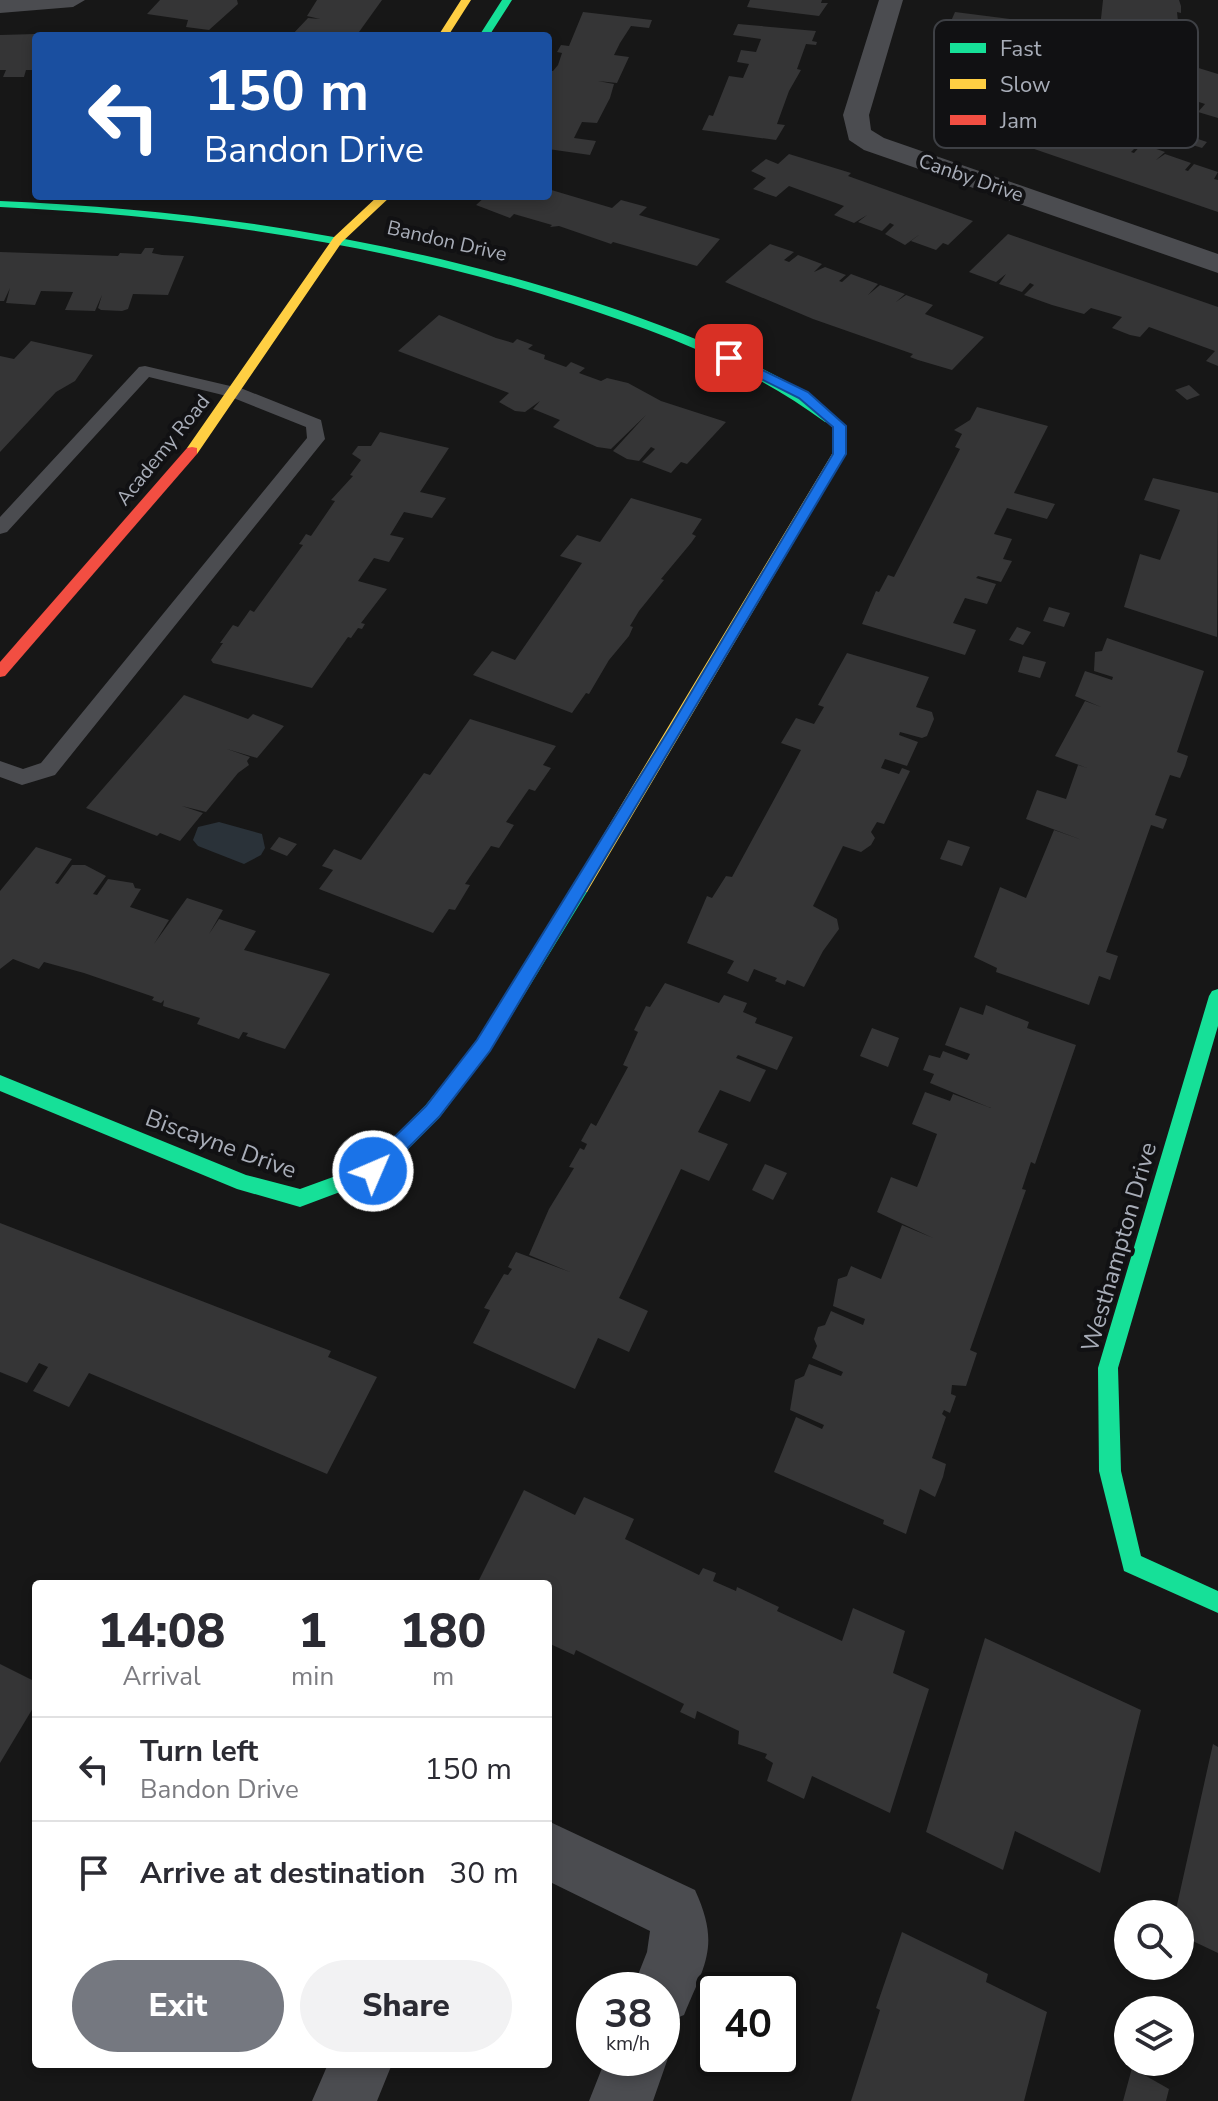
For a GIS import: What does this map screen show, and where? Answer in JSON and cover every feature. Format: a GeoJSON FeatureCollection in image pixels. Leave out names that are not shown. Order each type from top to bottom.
{"type":"FeatureCollection","features":[{"type":"Feature","properties":{"kind":"street"},"geometry":{"type":"LineString","coordinates":[[0,6],[73,0]]}},
{"type":"Feature","properties":{"kind":"street"},"geometry":{"type":"LineString","coordinates":[[446,32],[466,0]]}},
{"type":"Feature","properties":{"kind":"street"},"geometry":{"type":"LineString","coordinates":[[487,32],[507,0]]}},
{"type":"Feature","properties":{"kind":"street","name":"Canby Drive"},"geometry":{"type":"LineString","coordinates":[[891,0],[856,115],[858,134],[874,144],[1218,264]]}},
{"type":"Feature","properties":{"kind":"street","name":"Academy Road"},"geometry":{"type":"LineString","coordinates":[[0,672],[122,535],[237,393],[338,240],[381,200]]}},
{"type":"Feature","properties":{"kind":"street","name":"Bandon Drive"},"geometry":{"type":"LineString","coordinates":[[0,204],[46,204],[221,219],[411,253],[551,289],[704,346],[804,395],[839,426],[839,439]]}},
{"type":"Feature","properties":{"kind":"street","name":"Academy Road"},"geometry":{"type":"LineString","coordinates":[[338,240],[342,211]]}},
{"type":"Feature","properties":{"kind":"street","name":"Biscayne Drive"},"geometry":{"type":"LineString","coordinates":[[0,1083],[244,1183],[300,1198],[373,1171],[432,1112],[484,1046],[832,467],[839,454],[839,439]]}},
{"type":"Feature","properties":{"kind":"street","name":"Westhampton Drive"},"geometry":{"type":"LineString","coordinates":[[1218,996],[1108,1368],[1110,1471],[1132,1563],[1218,1602]]}},
{"type":"Feature","properties":{"kind":"street"},"geometry":{"type":"LineString","coordinates":[[552,1852],[674,1911],[682,1925],[680,1946],[670,1972]]}},
{"type":"Feature","properties":{"kind":"street"},"geometry":{"type":"LineString","coordinates":[[344,2101],[359,2068]]}},
{"type":"Feature","properties":{"kind":"street"},"geometry":{"type":"LineString","coordinates":[[621,2101],[630,2076]]}},
{"type":"Feature","properties":{"kind":"lane"},"geometry":{"type":"LineString","coordinates":[[0,528],[145,371],[237,393],[315,424],[316,439],[48,769],[22,777],[0,769]]}},
{"type":"Feature","properties":{"kind":"shaded area"},"geometry":{"type":"Polygon","coordinates":[[[219,822],[262,834],[265,848],[261,855],[244,864],[198,846],[193,840],[198,827],[219,822]]]}},
{"type":"Feature","properties":{"kind":"building"},"geometry":{"type":"Polygon","coordinates":[[[160,0],[237,0],[238,4],[209,30],[186,27],[188,20],[147,14],[160,0]]]}},
{"type":"Feature","properties":{"kind":"building"},"geometry":{"type":"Polygon","coordinates":[[[317,0],[382,0],[359,32],[295,32],[308,18],[320,19],[307,16],[317,0]]]}},
{"type":"Feature","properties":{"kind":"building"},"geometry":{"type":"Polygon","coordinates":[[[750,0],[822,0],[821,3],[828,3],[819,16],[747,7],[750,0]]]}},
{"type":"Feature","properties":{"kind":"building"},"geometry":{"type":"Polygon","coordinates":[[[1103,0],[1179,0],[1181,6],[1181,13],[1177,12],[1178,20],[1101,20],[1103,0]]]}},
{"type":"Feature","properties":{"kind":"building"},"geometry":{"type":"Polygon","coordinates":[[[583,12],[652,20],[649,28],[631,26],[620,43],[614,55],[629,57],[617,83],[598,81],[614,84],[610,98],[597,123],[582,122],[574,138],[596,141],[590,155],[552,150],[552,71],[558,65],[562,53],[557,52],[561,45],[569,46],[583,12]]]}},
{"type":"Feature","properties":{"kind":"building"},"geometry":{"type":"Polygon","coordinates":[[[955,12],[1010,19],[1010,20],[952,20],[955,12]]]}},
{"type":"Feature","properties":{"kind":"building"},"geometry":{"type":"Polygon","coordinates":[[[738,24],[816,31],[812,41],[817,42],[816,45],[806,44],[797,69],[801,70],[789,91],[777,124],[785,125],[776,140],[702,130],[709,115],[713,116],[729,76],[743,78],[749,64],[737,62],[741,50],[756,52],[761,39],[733,35],[738,24]]]}},
{"type":"Feature","properties":{"kind":"building"},"geometry":{"type":"Polygon","coordinates":[[[32,34],[32,70],[26,70],[24,77],[3,77],[6,70],[0,70],[0,35],[32,34]]]}},
{"type":"Feature","properties":{"kind":"building"},"geometry":{"type":"Polygon","coordinates":[[[1198,68],[1218,74],[1218,118],[1198,112],[1205,104],[1198,102],[1198,68]]]}},
{"type":"Feature","properties":{"kind":"building"},"geometry":{"type":"Polygon","coordinates":[[[1198,139],[1207,142],[1202,148],[1198,147],[1198,139]]]}},
{"type":"Feature","properties":{"kind":"building"},"geometry":{"type":"Polygon","coordinates":[[[1031,148],[1135,148],[1131,152],[1134,153],[1138,148],[1154,148],[1165,152],[1156,160],[1165,154],[1191,163],[1185,170],[1188,171],[1194,164],[1218,172],[1214,179],[1218,180],[1218,212],[1031,148]]]}},
{"type":"Feature","properties":{"kind":"building"},"geometry":{"type":"Polygon","coordinates":[[[789,154],[851,173],[848,176],[973,221],[948,245],[943,243],[936,250],[911,241],[920,234],[905,245],[885,234],[894,225],[890,223],[882,231],[858,222],[867,215],[854,223],[834,215],[844,206],[789,186],[776,197],[753,189],[766,178],[751,171],[766,159],[778,164],[789,154]]]}},
{"type":"Feature","properties":{"kind":"building"},"geometry":{"type":"Polygon","coordinates":[[[552,190],[612,208],[621,200],[647,207],[639,215],[720,239],[697,266],[613,242],[611,244],[559,226],[550,227],[552,225],[514,214],[510,218],[476,205],[482,200],[552,200],[552,190]]]}},
{"type":"Feature","properties":{"kind":"building"},"geometry":{"type":"Polygon","coordinates":[[[1008,234],[1218,307],[1218,366],[1206,361],[1215,351],[1149,327],[1140,337],[1130,335],[1112,328],[1122,317],[1091,308],[1084,314],[1024,295],[1034,285],[1030,283],[1022,292],[999,284],[1006,274],[996,282],[969,272],[1008,234]]]}},
{"type":"Feature","properties":{"kind":"building"},"geometry":{"type":"Polygon","coordinates":[[[770,244],[794,252],[784,260],[789,262],[798,255],[822,264],[814,272],[825,267],[846,275],[839,281],[842,282],[851,274],[878,284],[868,295],[880,285],[905,294],[896,302],[906,295],[933,305],[925,314],[984,337],[952,370],[910,357],[913,354],[813,319],[725,282],[770,244]]]}},
{"type":"Feature","properties":{"kind":"building"},"geometry":{"type":"Polygon","coordinates":[[[145,248],[154,248],[152,253],[184,256],[168,295],[133,294],[128,309],[122,311],[98,308],[102,295],[95,311],[65,310],[73,292],[41,291],[35,305],[6,303],[10,288],[4,301],[0,301],[0,252],[118,256],[120,253],[141,254],[145,248]]]}},
{"type":"Feature","properties":{"kind":"building"},"geometry":{"type":"Polygon","coordinates":[[[439,315],[496,338],[513,343],[517,339],[533,345],[528,349],[545,355],[544,359],[566,367],[571,362],[585,368],[579,373],[601,381],[607,378],[628,383],[661,401],[726,422],[687,464],[681,462],[671,473],[642,462],[655,449],[651,447],[639,461],[627,459],[613,451],[646,415],[611,449],[597,447],[553,427],[560,420],[533,409],[540,401],[525,412],[515,411],[499,402],[509,393],[398,351],[439,315]]]}},
{"type":"Feature","properties":{"kind":"building"},"geometry":{"type":"Polygon","coordinates":[[[31,341],[93,355],[75,381],[56,392],[0,452],[0,356],[14,359],[31,341]]]}},
{"type":"Feature","properties":{"kind":"building"},"geometry":{"type":"Polygon","coordinates":[[[1189,385],[1200,395],[1187,400],[1175,390],[1189,385]]]}},
{"type":"Feature","properties":{"kind":"building"},"geometry":{"type":"Polygon","coordinates":[[[977,407],[1048,426],[1014,493],[1055,504],[1047,519],[1007,508],[994,534],[1012,539],[1003,559],[1012,561],[1001,582],[976,578],[996,584],[987,604],[965,598],[953,623],[976,630],[965,655],[862,624],[876,591],[879,592],[888,575],[894,577],[960,449],[955,447],[962,434],[954,430],[970,420],[977,407]]]}},
{"type":"Feature","properties":{"kind":"building"},"geometry":{"type":"Polygon","coordinates":[[[380,432],[449,448],[420,492],[446,498],[432,518],[404,512],[390,535],[404,538],[389,562],[374,558],[358,581],[387,589],[361,623],[365,624],[362,629],[358,628],[351,638],[348,637],[312,688],[213,663],[211,660],[233,625],[238,627],[250,610],[254,612],[303,545],[299,544],[306,534],[311,536],[335,501],[331,500],[353,476],[350,475],[361,460],[352,454],[358,446],[371,446],[380,432]]]}},
{"type":"Feature","properties":{"kind":"building"},"geometry":{"type":"Polygon","coordinates":[[[1153,478],[1218,493],[1217,637],[1124,607],[1140,554],[1160,560],[1180,510],[1144,500],[1153,478]]]}},
{"type":"Feature","properties":{"kind":"building"},"geometry":{"type":"Polygon","coordinates":[[[631,498],[702,519],[692,534],[696,536],[639,611],[630,626],[633,627],[629,636],[609,660],[589,694],[586,693],[572,713],[473,675],[492,651],[515,660],[582,563],[560,556],[577,535],[600,542],[631,498]]]}},
{"type":"Feature","properties":{"kind":"building"},"geometry":{"type":"Polygon","coordinates":[[[1049,607],[1070,613],[1064,627],[1043,621],[1049,607]]]}},
{"type":"Feature","properties":{"kind":"building"},"geometry":{"type":"Polygon","coordinates":[[[1017,627],[1031,632],[1023,645],[1009,640],[1017,627]]]}},
{"type":"Feature","properties":{"kind":"building"},"geometry":{"type":"Polygon","coordinates":[[[1107,638],[1204,671],[1177,752],[1188,756],[1185,766],[1180,778],[1170,775],[1155,815],[1167,819],[1163,829],[1151,825],[1106,952],[1118,956],[1110,980],[1099,976],[1089,1005],[996,972],[997,968],[974,957],[1000,887],[1026,898],[1054,830],[1082,840],[1026,819],[1037,790],[1066,799],[1078,765],[1087,768],[1055,756],[1085,701],[1101,707],[1075,696],[1085,671],[1112,680],[1113,677],[1094,671],[1095,652],[1102,651],[1107,638]]]}},
{"type":"Feature","properties":{"kind":"building"},"geometry":{"type":"Polygon","coordinates":[[[847,653],[929,677],[916,707],[932,712],[934,719],[927,736],[922,738],[900,732],[899,735],[918,742],[907,766],[885,759],[881,768],[899,774],[902,768],[910,771],[884,824],[877,822],[871,832],[875,838],[861,852],[843,846],[813,906],[837,919],[839,929],[804,987],[787,980],[785,985],[775,981],[777,978],[754,969],[748,982],[727,973],[734,961],[687,943],[707,896],[712,898],[726,876],[732,877],[801,750],[781,743],[796,718],[814,724],[824,707],[818,705],[847,653]]]}},
{"type":"Feature","properties":{"kind":"building"},"geometry":{"type":"Polygon","coordinates":[[[1023,656],[1046,662],[1040,678],[1018,672],[1023,656]]]}},
{"type":"Feature","properties":{"kind":"building"},"geometry":{"type":"Polygon","coordinates":[[[184,695],[248,719],[253,714],[284,726],[257,758],[227,749],[250,757],[247,761],[249,765],[238,773],[206,812],[182,806],[203,813],[180,841],[160,833],[157,836],[86,808],[184,695]]]}},
{"type":"Feature","properties":{"kind":"building"},"geometry":{"type":"Polygon","coordinates":[[[470,719],[556,746],[543,765],[551,768],[535,791],[529,789],[506,822],[514,825],[499,848],[491,846],[465,884],[470,885],[455,910],[449,909],[433,933],[319,889],[333,870],[322,866],[334,849],[361,860],[424,773],[430,775],[470,719]]]}},
{"type":"Feature","properties":{"kind":"building"},"geometry":{"type":"Polygon","coordinates":[[[279,837],[297,844],[287,856],[270,849],[279,837]]]}},
{"type":"Feature","properties":{"kind":"building"},"geometry":{"type":"Polygon","coordinates":[[[948,840],[970,847],[962,866],[940,859],[948,840]]]}},
{"type":"Feature","properties":{"kind":"building"},"geometry":{"type":"Polygon","coordinates":[[[36,847],[72,859],[55,883],[58,884],[72,865],[85,865],[106,876],[93,894],[97,895],[108,879],[133,883],[135,888],[141,889],[130,907],[169,920],[154,944],[187,898],[223,910],[209,934],[219,919],[256,931],[244,950],[330,974],[285,1049],[246,1036],[248,1033],[243,1032],[239,1039],[197,1024],[200,1018],[163,1006],[164,1000],[161,1003],[152,1000],[154,997],[84,973],[44,962],[39,969],[13,959],[0,969],[0,891],[36,847]]]}},
{"type":"Feature","properties":{"kind":"building"},"geometry":{"type":"Polygon","coordinates":[[[665,983],[719,1003],[724,995],[747,1003],[743,1012],[757,1018],[755,1023],[793,1037],[777,1070],[738,1055],[736,1058],[766,1070],[750,1102],[720,1090],[698,1132],[728,1144],[709,1181],[681,1169],[619,1298],[648,1311],[629,1352],[598,1338],[575,1389],[473,1343],[490,1310],[484,1308],[504,1274],[508,1275],[512,1269],[508,1267],[516,1252],[570,1272],[529,1255],[549,1209],[574,1168],[569,1167],[580,1148],[584,1150],[587,1144],[581,1141],[591,1123],[596,1126],[628,1067],[623,1065],[638,1032],[634,1030],[646,1006],[650,1007],[665,983]]]}},
{"type":"Feature","properties":{"kind":"building"},"geometry":{"type":"Polygon","coordinates":[[[986,1005],[1029,1022],[1027,1028],[1076,1045],[1035,1164],[1031,1162],[1022,1189],[1026,1190],[970,1350],[977,1353],[966,1386],[952,1385],[951,1394],[956,1396],[950,1413],[944,1410],[942,1414],[946,1417],[932,1458],[946,1464],[943,1477],[935,1497],[920,1489],[906,1534],[883,1524],[884,1520],[774,1472],[796,1417],[822,1429],[824,1425],[790,1410],[795,1380],[804,1376],[809,1364],[841,1376],[843,1372],[812,1358],[817,1346],[814,1339],[818,1327],[825,1325],[831,1311],[863,1325],[865,1319],[833,1306],[838,1279],[847,1276],[851,1266],[881,1279],[902,1225],[933,1238],[877,1212],[891,1177],[917,1187],[920,1180],[937,1134],[912,1124],[925,1092],[950,1101],[953,1094],[991,1108],[930,1083],[934,1074],[923,1070],[929,1055],[940,1058],[943,1051],[967,1060],[970,1054],[945,1045],[960,1007],[983,1015],[986,1005]]]}},
{"type":"Feature","properties":{"kind":"building"},"geometry":{"type":"Polygon","coordinates":[[[872,1028],[899,1038],[888,1067],[860,1056],[872,1028]]]}},
{"type":"Feature","properties":{"kind":"building"},"geometry":{"type":"Polygon","coordinates":[[[765,1164],[787,1173],[773,1200],[752,1190],[765,1164]]]}},
{"type":"Feature","properties":{"kind":"building"},"geometry":{"type":"Polygon","coordinates":[[[0,1223],[331,1351],[328,1357],[377,1377],[327,1474],[89,1373],[69,1407],[33,1391],[48,1367],[39,1363],[27,1383],[0,1372],[0,1223]]]}},
{"type":"Feature","properties":{"kind":"building"},"geometry":{"type":"Polygon","coordinates":[[[524,1490],[575,1515],[584,1497],[634,1519],[625,1539],[699,1575],[703,1568],[716,1573],[713,1581],[736,1591],[737,1587],[779,1607],[777,1611],[842,1641],[853,1608],[905,1631],[893,1673],[929,1689],[890,1813],[812,1776],[804,1799],[767,1781],[773,1763],[765,1758],[767,1754],[738,1744],[739,1731],[697,1711],[695,1719],[680,1712],[684,1704],[576,1650],[574,1655],[552,1645],[552,1580],[479,1580],[524,1490]]]}},
{"type":"Feature","properties":{"kind":"building"},"geometry":{"type":"Polygon","coordinates":[[[985,1638],[1141,1710],[1100,1873],[1015,1831],[1003,1870],[926,1832],[985,1638]]]}},
{"type":"Feature","properties":{"kind":"building"},"geometry":{"type":"Polygon","coordinates":[[[0,1664],[32,1680],[32,1710],[0,1763],[0,1664]]]}},
{"type":"Feature","properties":{"kind":"building"},"geometry":{"type":"Polygon","coordinates":[[[1213,1744],[1218,1747],[1218,1953],[1194,1942],[1194,1900],[1178,1900],[1213,1744]]]}},
{"type":"Feature","properties":{"kind":"building"},"geometry":{"type":"Polygon","coordinates":[[[902,1932],[988,1974],[986,1982],[1047,2012],[1024,2101],[851,2101],[880,2010],[876,2008],[902,1932]]]}},
{"type":"Feature","properties":{"kind":"building"},"geometry":{"type":"Polygon","coordinates":[[[1130,2076],[1146,2076],[1169,2089],[1166,2101],[1123,2101],[1130,2076]]]}},
{"type":"Feature","properties":{"kind":"traffic: fast"},"geometry":{"type":"LineString","coordinates":[[487,32],[507,0]]}},
{"type":"Feature","properties":{"kind":"traffic: fast"},"geometry":{"type":"LineString","coordinates":[[0,204],[155,214],[232,223],[308,234],[458,266],[607,311],[694,343],[778,384],[830,419]]}},
{"type":"Feature","properties":{"kind":"traffic: fast"},"geometry":{"type":"LineString","coordinates":[[0,1083],[244,1183],[300,1198],[373,1171],[432,1112],[484,1046],[581,887]]}},
{"type":"Feature","properties":{"kind":"traffic: fast"},"geometry":{"type":"LineString","coordinates":[[1218,996],[1108,1368],[1110,1471],[1132,1563],[1218,1602]]}},
{"type":"Feature","properties":{"kind":"traffic: slow"},"geometry":{"type":"LineString","coordinates":[[446,32],[466,0]]}},
{"type":"Feature","properties":{"kind":"traffic: slow"},"geometry":{"type":"LineString","coordinates":[[192,451],[338,240],[381,200]]}},
{"type":"Feature","properties":{"kind":"traffic: slow"},"geometry":{"type":"LineString","coordinates":[[581,887],[839,454],[839,426],[830,419]]}},
{"type":"Feature","properties":{"kind":"traffic: jam"},"geometry":{"type":"LineString","coordinates":[[0,672],[192,451]]}},
{"type":"Feature","properties":{"kind":"route"},"geometry":{"type":"LineString","coordinates":[[373,1171],[432,1112],[484,1046],[676,732],[839,454],[839,426],[804,395],[729,358]]}}]}
